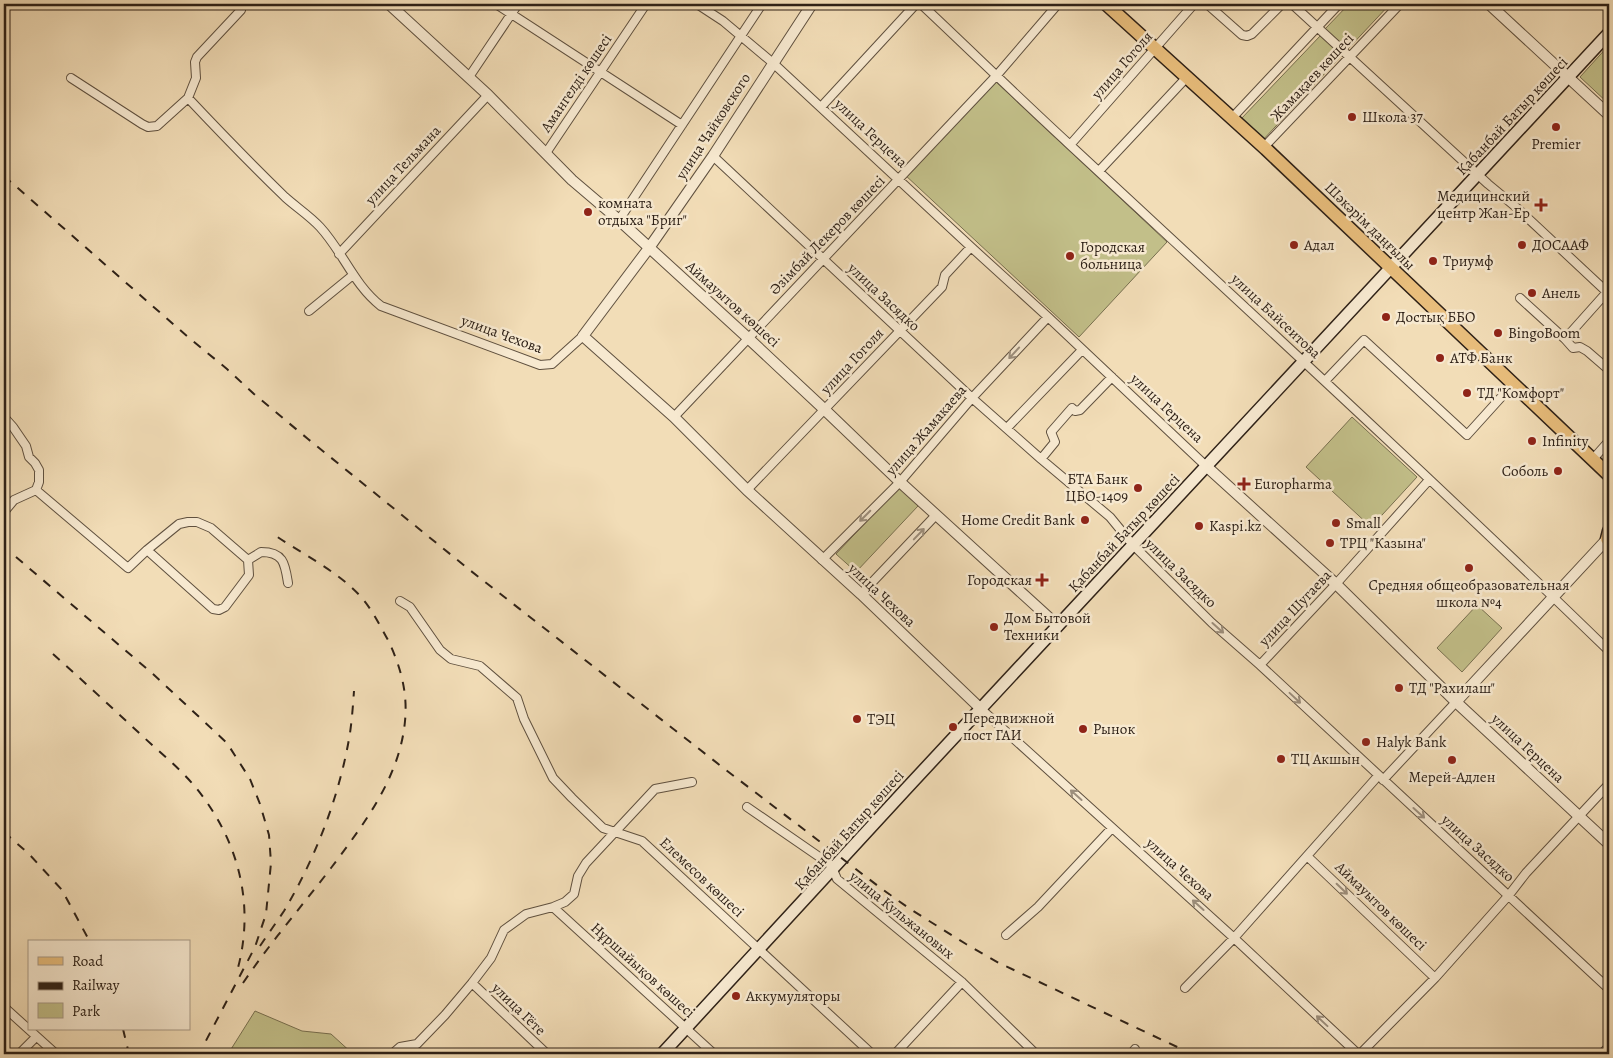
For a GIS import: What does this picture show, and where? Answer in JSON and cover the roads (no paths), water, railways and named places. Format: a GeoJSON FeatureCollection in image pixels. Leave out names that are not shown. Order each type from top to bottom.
{"type":"FeatureCollection","features":[{"type":"Feature","properties":{"kind":"main road","name":"Шәкәрім даңғылы"},"geometry":{"type":"LineString","coordinates":[[1106,4],[1264,147],[1391,269],[1514,383],[1608,475]]}},
{"type":"Feature","properties":{"kind":"main road","name":"Қабанбай Батыр көшесі"},"geometry":{"type":"LineString","coordinates":[[662,1054],[1609,33]]}},
{"type":"Feature","properties":{"kind":"street"},"geometry":{"type":"LineString","coordinates":[[71,78],[148,126],[157,126],[188,98],[196,78],[195,62],[197,57],[241,10],[242,4]]}},
{"type":"Feature","properties":{"kind":"street"},"geometry":{"type":"LineString","coordinates":[[496,4],[682,125]]}},
{"type":"Feature","properties":{"kind":"street"},"geometry":{"type":"LineString","coordinates":[[469,77],[518,4]]}},
{"type":"Feature","properties":{"kind":"street","name":"Амангелді көшесі"},"geometry":{"type":"LineString","coordinates":[[546,153],[646,4]]}},
{"type":"Feature","properties":{"kind":"street","name":"улица Герцена"},"geometry":{"type":"LineString","coordinates":[[697,4],[723,21],[821,107],[1206,466],[1336,584],[1456,702],[1609,844]]}},
{"type":"Feature","properties":{"kind":"street"},"geometry":{"type":"LineString","coordinates":[[619,220],[762,4]]}},
{"type":"Feature","properties":{"kind":"street","name":"улица Чайковского"},"geometry":{"type":"LineString","coordinates":[[583,336],[649,248],[713,156],[812,4]]}},
{"type":"Feature","properties":{"kind":"street"},"geometry":{"type":"LineString","coordinates":[[821,107],[916,4]]}},
{"type":"Feature","properties":{"kind":"street","name":"улица Байсеитова"},"geometry":{"type":"LineString","coordinates":[[921,4],[1554,596],[1609,651]]}},
{"type":"Feature","properties":{"kind":"street","name":"Әзімбай Лекеров көшесі"},"geometry":{"type":"LineString","coordinates":[[674,417],[997,75],[1058,4]]}},
{"type":"Feature","properties":{"kind":"street","name":"улица Гоголя"},"geometry":{"type":"LineString","coordinates":[[1070,145],[1194,4]]}},
{"type":"Feature","properties":{"kind":"street"},"geometry":{"type":"LineString","coordinates":[[1207,4],[1242,35],[1247,36],[1252,34],[1282,4]]}},
{"type":"Feature","properties":{"kind":"street"},"geometry":{"type":"LineString","coordinates":[[1292,4],[1608,293],[1565,339]]}},
{"type":"Feature","properties":{"kind":"street"},"geometry":{"type":"LineString","coordinates":[[1232,118],[1339,4]]}},
{"type":"Feature","properties":{"kind":"street","name":"Жамақаев көшесі"},"geometry":{"type":"LineString","coordinates":[[1264,147],[1400,4]]}},
{"type":"Feature","properties":{"kind":"street"},"geometry":{"type":"LineString","coordinates":[[1489,4],[1609,115]]}},
{"type":"Feature","properties":{"kind":"street","name":"Аймауытов көшесі"},"geometry":{"type":"LineString","coordinates":[[392,5],[488,95],[572,180],[619,220],[748,338],[900,482],[1058,626]]}},
{"type":"Feature","properties":{"kind":"street"},"geometry":{"type":"LineString","coordinates":[[1099,171],[1187,76]]}},
{"type":"Feature","properties":{"kind":"street","name":"улица Тельмана"},"geometry":{"type":"LineString","coordinates":[[338,254],[488,95]]}},
{"type":"Feature","properties":{"kind":"street","name":"улица Чехова"},"geometry":{"type":"LineString","coordinates":[[188,98],[231,144],[320,228],[370,298],[381,306],[540,365],[552,364],[583,336],[674,417],[747,490],[861,594],[981,708],[1359,1054]]}},
{"type":"Feature","properties":{"kind":"street","name":"улица Засядко"},"geometry":{"type":"LineString","coordinates":[[713,156],[972,398],[1110,517],[1133,545],[1212,623],[1260,665],[1609,989]]}},
{"type":"Feature","properties":{"kind":"street","name":"улица Гоголя"},"geometry":{"type":"LineString","coordinates":[[747,490],[942,286],[945,275],[971,248]]}},
{"type":"Feature","properties":{"kind":"street"},"geometry":{"type":"LineString","coordinates":[[310,311],[353,275]]}},
{"type":"Feature","properties":{"kind":"street"},"geometry":{"type":"LineString","coordinates":[[1520,298],[1565,339],[1572,348],[1580,347],[1587,351],[1609,370]]}},
{"type":"Feature","properties":{"kind":"street","name":"улица Жамакаева"},"geometry":{"type":"LineString","coordinates":[[822,560],[900,482],[972,398],[1048,317]]}},
{"type":"Feature","properties":{"kind":"street"},"geometry":{"type":"LineString","coordinates":[[1325,381],[1364,340],[1467,435],[1514,383]]}},
{"type":"Feature","properties":{"kind":"street"},"geometry":{"type":"LineString","coordinates":[[1007,428],[1082,350]]}},
{"type":"Feature","properties":{"kind":"street"},"geometry":{"type":"LineString","coordinates":[[1041,459],[1055,442],[1051,432],[1072,408],[1075,411],[1080,410],[1112,377]]}},
{"type":"Feature","properties":{"kind":"street"},"geometry":{"type":"LineString","coordinates":[[4,417],[26,446],[29,457],[36,463],[39,470],[39,482],[36,490],[14,500],[4,512]]}},
{"type":"Feature","properties":{"kind":"street"},"geometry":{"type":"LineString","coordinates":[[1593,459],[1609,441]]}},
{"type":"Feature","properties":{"kind":"street","name":"улица Шугаева"},"geometry":{"type":"LineString","coordinates":[[1260,665],[1429,480]]}},
{"type":"Feature","properties":{"kind":"street"},"geometry":{"type":"LineString","coordinates":[[36,490],[128,568],[147,550],[180,524],[197,522],[211,528],[248,560],[250,567],[249,575],[225,606],[218,610],[213,609],[147,550]]}},
{"type":"Feature","properties":{"kind":"street"},"geometry":{"type":"LineString","coordinates":[[861,594],[936,515]]}},
{"type":"Feature","properties":{"kind":"street"},"geometry":{"type":"LineString","coordinates":[[1185,988],[1234,938],[1307,856],[1456,702],[1609,536]]}},
{"type":"Feature","properties":{"kind":"street"},"geometry":{"type":"LineString","coordinates":[[248,560],[261,552],[278,556],[286,566],[288,582]]}},
{"type":"Feature","properties":{"kind":"street","name":"Елемесов көшесі"},"geometry":{"type":"LineString","coordinates":[[400,601],[410,607],[440,650],[451,659],[480,666],[517,698],[524,719],[553,778],[603,828],[642,841],[872,1054]]}},
{"type":"Feature","properties":{"kind":"street"},"geometry":{"type":"LineString","coordinates":[[392,1054],[400,1047],[417,1044],[445,1015],[491,958],[504,930],[526,914],[566,902],[574,894],[578,876],[586,863],[655,789],[692,782]]}},
{"type":"Feature","properties":{"kind":"street"},"geometry":{"type":"LineString","coordinates":[[1359,1054],[1435,978],[1510,896],[1526,873],[1609,784]]}},
{"type":"Feature","properties":{"kind":"street","name":"улица Кульжановых"},"geometry":{"type":"LineString","coordinates":[[746,807],[831,865],[837,879],[962,982],[1036,1054]]}},
{"type":"Feature","properties":{"kind":"street"},"geometry":{"type":"LineString","coordinates":[[1006,935],[1038,907],[1112,828]]}},
{"type":"Feature","properties":{"kind":"street","name":"Аймауытов көшесі"},"geometry":{"type":"LineString","coordinates":[[1307,856],[1435,978]]}},
{"type":"Feature","properties":{"kind":"street","name":"Нұршайықов көшесі"},"geometry":{"type":"LineString","coordinates":[[553,907],[714,1054]]}},
{"type":"Feature","properties":{"kind":"street"},"geometry":{"type":"LineString","coordinates":[[895,1054],[962,982]]}},
{"type":"Feature","properties":{"kind":"street","name":"улица Гёте"},"geometry":{"type":"LineString","coordinates":[[472,983],[547,1054]]}},
{"type":"Feature","properties":{"kind":"street"},"geometry":{"type":"LineString","coordinates":[[4,1007],[28,1030]]}},
{"type":"Feature","properties":{"kind":"street"},"geometry":{"type":"LineString","coordinates":[[29,1030],[56,1054]]}},
{"type":"Feature","properties":{"kind":"street"},"geometry":{"type":"LineString","coordinates":[[19,1054],[36,1037]]}},
{"type":"Feature","properties":{"kind":"street"},"geometry":{"type":"LineString","coordinates":[[1603,1054],[1609,1048]]}},
{"type":"Feature","properties":{"kind":"railway"},"geometry":{"type":"LineString","coordinates":[[4,176],[308,439],[471,571],[882,889],[910,909],[999,963],[1192,1054]]}},
{"type":"Feature","properties":{"kind":"railway"},"geometry":{"type":"LineString","coordinates":[[243,983],[368,817],[388,781],[396,761],[402,742],[406,710],[404,689],[396,659],[388,640],[370,608],[343,580],[276,536]]}},
{"type":"Feature","properties":{"kind":"railway"},"geometry":{"type":"LineString","coordinates":[[16,557],[153,674],[227,743],[250,779],[260,804],[269,835],[271,863],[266,914],[255,947],[199,1054]]}},
{"type":"Feature","properties":{"kind":"railway"},"geometry":{"type":"LineString","coordinates":[[53,654],[176,766],[197,789],[224,831],[234,854],[244,901],[242,950],[236,975]]}},
{"type":"Feature","properties":{"kind":"railway"},"geometry":{"type":"LineString","coordinates":[[260,946],[296,890],[325,825],[346,756],[351,728],[354,691]]}},
{"type":"Feature","properties":{"kind":"railway"},"geometry":{"type":"LineString","coordinates":[[4,832],[29,854],[62,890],[89,940]]}},
{"type":"Feature","properties":{"kind":"railway"},"geometry":{"type":"LineString","coordinates":[[123,1030],[129,1054]]}},
{"type":"Feature","properties":{"kind":"place","name":"Школа 37"},"geometry":{"type":"Point","coordinates":[1352,117]}},
{"type":"Feature","properties":{"kind":"place","name":"Premier"},"geometry":{"type":"Point","coordinates":[1556,127]}},
{"type":"Feature","properties":{"kind":"place","name":"Медицинский центр Жан-Ер"},"geometry":{"type":"Point","coordinates":[1541,205]}},
{"type":"Feature","properties":{"kind":"place","name":"комната отдыха \"Бриг\""},"geometry":{"type":"Point","coordinates":[588,212]}},
{"type":"Feature","properties":{"kind":"place","name":"Адал"},"geometry":{"type":"Point","coordinates":[1294,245]}},
{"type":"Feature","properties":{"kind":"place","name":"ДОСААФ"},"geometry":{"type":"Point","coordinates":[1522,245]}},
{"type":"Feature","properties":{"kind":"place","name":"Городская больница"},"geometry":{"type":"Point","coordinates":[1070,256]}},
{"type":"Feature","properties":{"kind":"place","name":"Триумф"},"geometry":{"type":"Point","coordinates":[1433,261]}},
{"type":"Feature","properties":{"kind":"place","name":"Анель"},"geometry":{"type":"Point","coordinates":[1532,293]}},
{"type":"Feature","properties":{"kind":"place","name":"Достық ББО"},"geometry":{"type":"Point","coordinates":[1386,317]}},
{"type":"Feature","properties":{"kind":"place","name":"BingoBoom"},"geometry":{"type":"Point","coordinates":[1498,333]}},
{"type":"Feature","properties":{"kind":"place","name":"АТФ Банк"},"geometry":{"type":"Point","coordinates":[1440,358]}},
{"type":"Feature","properties":{"kind":"place","name":"ТД \"Комфорт\""},"geometry":{"type":"Point","coordinates":[1467,393]}},
{"type":"Feature","properties":{"kind":"place","name":"Infinity"},"geometry":{"type":"Point","coordinates":[1532,441]}},
{"type":"Feature","properties":{"kind":"place","name":"Соболь"},"geometry":{"type":"Point","coordinates":[1558,471]}},
{"type":"Feature","properties":{"kind":"place","name":"Europharma"},"geometry":{"type":"Point","coordinates":[1244,484]}},
{"type":"Feature","properties":{"kind":"place","name":"БТА Банк ЦБО-1409"},"geometry":{"type":"Point","coordinates":[1138,488]}},
{"type":"Feature","properties":{"kind":"place","name":"Home Credit Bank"},"geometry":{"type":"Point","coordinates":[1085,520]}},
{"type":"Feature","properties":{"kind":"place","name":"Small"},"geometry":{"type":"Point","coordinates":[1336,523]}},
{"type":"Feature","properties":{"kind":"place","name":"Kaspi.kz"},"geometry":{"type":"Point","coordinates":[1199,526]}},
{"type":"Feature","properties":{"kind":"place","name":"ТРЦ \"Казына\""},"geometry":{"type":"Point","coordinates":[1330,543]}},
{"type":"Feature","properties":{"kind":"place","name":"Средняя общеобразовательная школа №4"},"geometry":{"type":"Point","coordinates":[1469,568]}},
{"type":"Feature","properties":{"kind":"place","name":"Городская"},"geometry":{"type":"Point","coordinates":[1042,580]}},
{"type":"Feature","properties":{"kind":"place","name":"Дом Бытовой Техники"},"geometry":{"type":"Point","coordinates":[994,627]}},
{"type":"Feature","properties":{"kind":"place","name":"ТД \"Рахилаш\""},"geometry":{"type":"Point","coordinates":[1399,688]}},
{"type":"Feature","properties":{"kind":"place","name":"ТЭЦ"},"geometry":{"type":"Point","coordinates":[857,719]}},
{"type":"Feature","properties":{"kind":"place","name":"Передвижной пост ГАИ"},"geometry":{"type":"Point","coordinates":[953,727]}},
{"type":"Feature","properties":{"kind":"place","name":"Рынок"},"geometry":{"type":"Point","coordinates":[1083,729]}},
{"type":"Feature","properties":{"kind":"place","name":"Halyk Bank"},"geometry":{"type":"Point","coordinates":[1366,742]}},
{"type":"Feature","properties":{"kind":"place","name":"ТЦ Акшын"},"geometry":{"type":"Point","coordinates":[1281,759]}},
{"type":"Feature","properties":{"kind":"place","name":"Мерей-Адлен"},"geometry":{"type":"Point","coordinates":[1452,760]}},
{"type":"Feature","properties":{"kind":"place","name":"Аккумуляторы"},"geometry":{"type":"Point","coordinates":[736,996]}}]}
